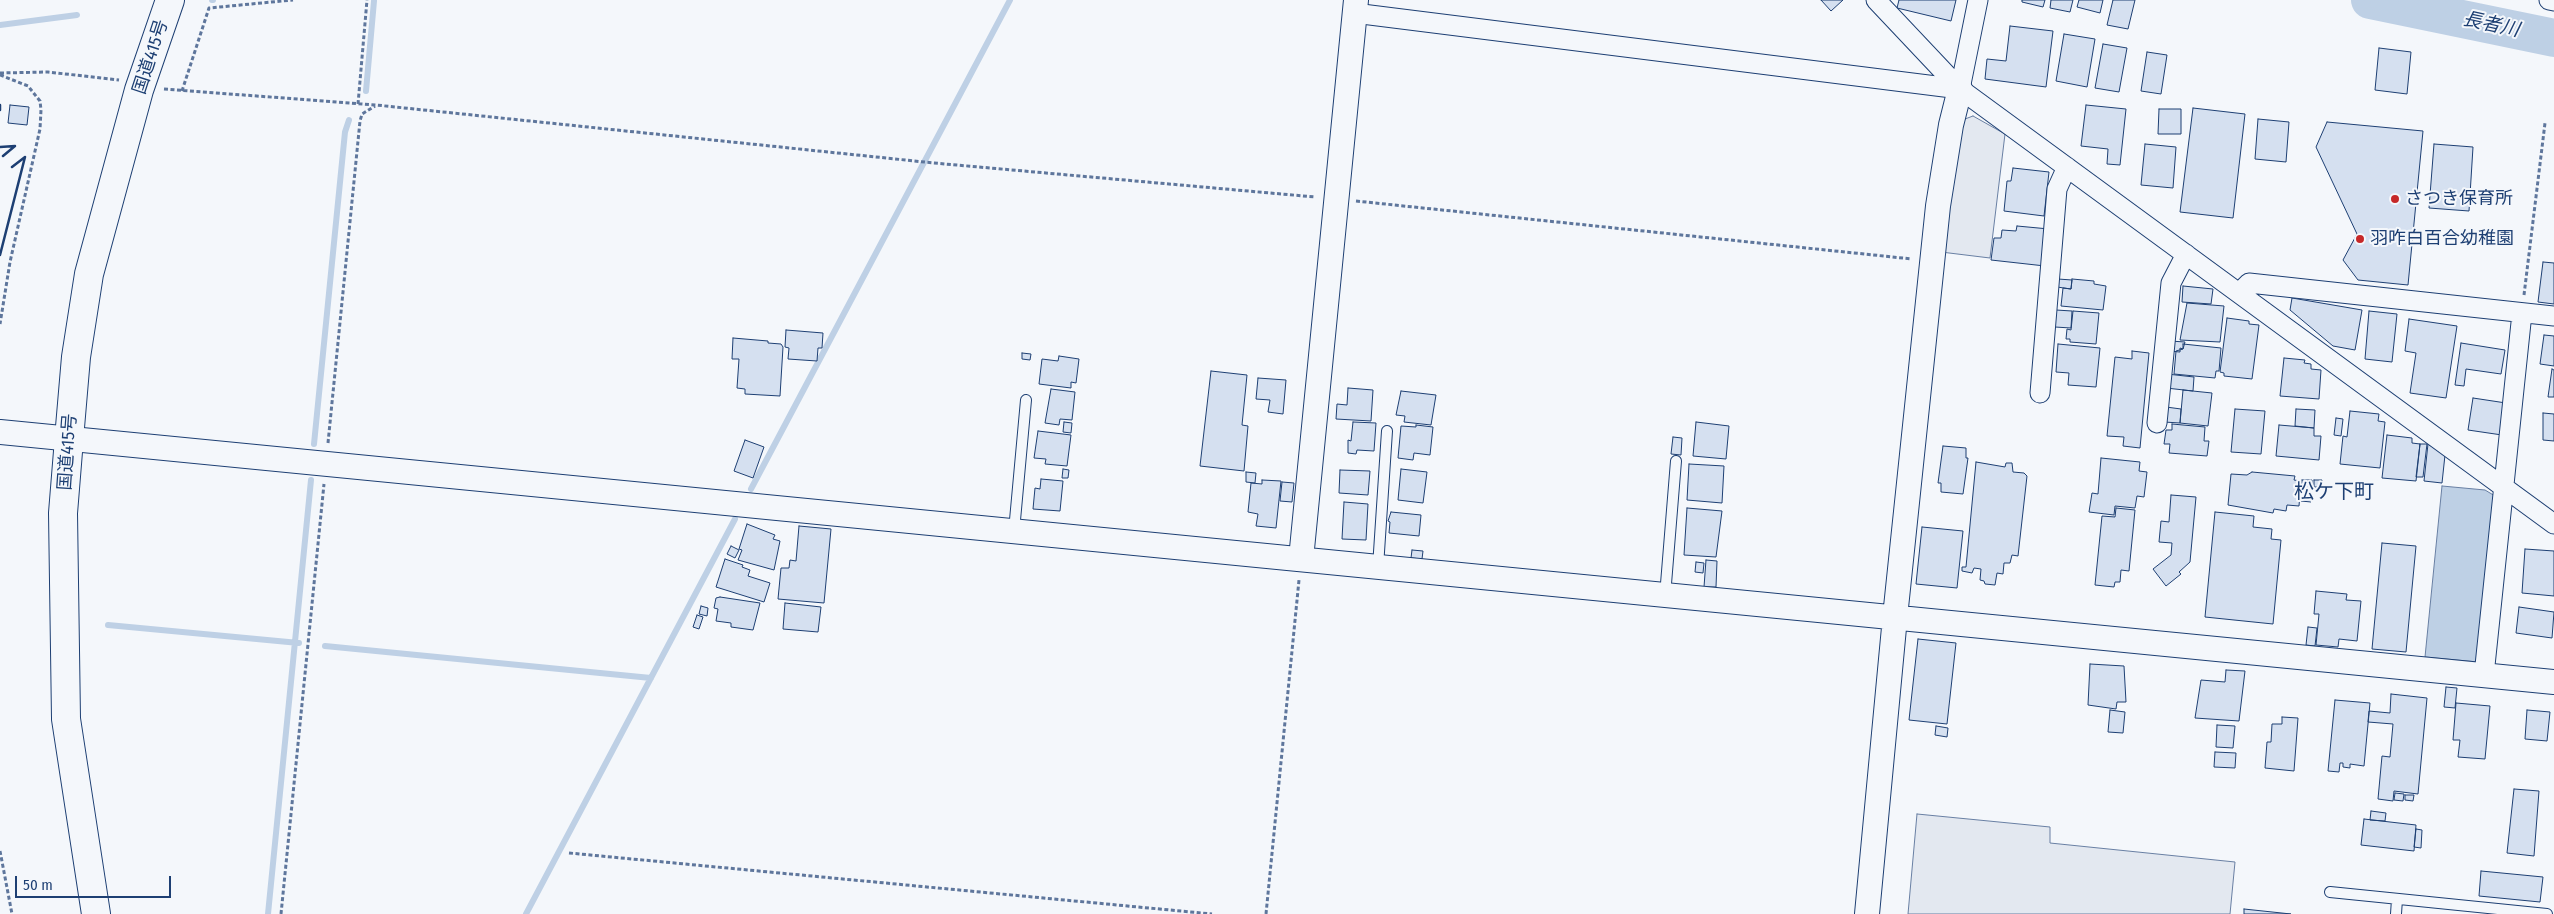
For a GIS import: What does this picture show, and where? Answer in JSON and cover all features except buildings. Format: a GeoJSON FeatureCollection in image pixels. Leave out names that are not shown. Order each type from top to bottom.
{"type":"FeatureCollection","features":[{"type":"Feature","properties":{"kind":"highway","name":"国道415号"},"geometry":{"type":"LineString","coordinates":[[96,914],[66,719],[63,514],[69,438],[76,357],[89,274],[141,84],[170,0]]}},
{"type":"Feature","properties":{"kind":"street"},"geometry":{"type":"LineString","coordinates":[[1876,0],[1960,89],[2554,524]]}},
{"type":"Feature","properties":{"kind":"street"},"geometry":{"type":"LineString","coordinates":[[1868,914],[1895,618],[1932,261],[1951,124],[1978,0]]}},
{"type":"Feature","properties":{"kind":"street"},"geometry":{"type":"LineString","coordinates":[[2548,0],[2554,1]]}},
{"type":"Feature","properties":{"kind":"street"},"geometry":{"type":"LineString","coordinates":[[1302,559],[1355,7],[1960,89]]}},
{"type":"Feature","properties":{"kind":"street"},"geometry":{"type":"LineString","coordinates":[[2040,393],[2057,189],[2067,167]]}},
{"type":"Feature","properties":{"kind":"street"},"geometry":{"type":"LineString","coordinates":[[2157,423],[2171,282],[2186,254]]}},
{"type":"Feature","properties":{"kind":"street"},"geometry":{"type":"LineString","coordinates":[[2239,293],[2249,283],[2554,316]]}},
{"type":"Feature","properties":{"kind":"street"},"geometry":{"type":"LineString","coordinates":[[2484,676],[2522,313]]}},
{"type":"Feature","properties":{"kind":"street"},"geometry":{"type":"LineString","coordinates":[[0,432],[2554,682]]}},
{"type":"Feature","properties":{"kind":"lane"},"geometry":{"type":"LineString","coordinates":[[1014,531],[1026,400]]}},
{"type":"Feature","properties":{"kind":"lane"},"geometry":{"type":"LineString","coordinates":[[1378,567],[1387,430]]}},
{"type":"Feature","properties":{"kind":"lane"},"geometry":{"type":"LineString","coordinates":[[1665,596],[1676,460]]}},
{"type":"Feature","properties":{"kind":"lane"},"geometry":{"type":"LineString","coordinates":[[2330,892],[2547,914]]}},
{"type":"Feature","properties":{"kind":"lane"},"geometry":{"type":"LineString","coordinates":[[2396,914],[2398,899]]}},
{"type":"Feature","properties":{"kind":"path"},"geometry":{"type":"LineString","coordinates":[[182,91],[210,8],[294,0]]}},
{"type":"Feature","properties":{"kind":"path"},"geometry":{"type":"LineString","coordinates":[[358,104],[367,0]]}},
{"type":"Feature","properties":{"kind":"path"},"geometry":{"type":"LineString","coordinates":[[0,74],[48,72],[103,77],[182,91],[376,105],[934,163],[1337,199],[1932,261]]}},
{"type":"Feature","properties":{"kind":"path"},"geometry":{"type":"LineString","coordinates":[[0,74],[28,86],[40,101],[41,110],[40,129],[10,262],[0,324]]}},
{"type":"Feature","properties":{"kind":"path"},"geometry":{"type":"LineString","coordinates":[[281,914],[360,121],[362,114],[376,105]]}},
{"type":"Feature","properties":{"kind":"path"},"geometry":{"type":"LineString","coordinates":[[2522,313],[2545,123]]}},
{"type":"Feature","properties":{"kind":"path"},"geometry":{"type":"LineString","coordinates":[[1266,914],[1302,559]]}},
{"type":"Feature","properties":{"kind":"path"},"geometry":{"type":"LineString","coordinates":[[0,851],[12,914]]}},
{"type":"Feature","properties":{"kind":"path"},"geometry":{"type":"LineString","coordinates":[[569,853],[1212,914]]}},
{"type":"Feature","properties":{"kind":"shaded area"},"geometry":{"type":"Polygon","coordinates":[[[1973,116],[2005,134],[1990,258],[1941,252],[1961,127],[1965,119],[1973,116]]]}},
{"type":"Feature","properties":{"kind":"shaded area"},"geometry":{"type":"Polygon","coordinates":[[[1917,814],[2050,827],[2050,843],[2235,862],[2230,914],[1908,914],[1917,814]]]}},
{"type":"Feature","properties":{"kind":"water"},"geometry":{"type":"Polygon","coordinates":[[[2442,486],[2485,490],[2500,499],[2478,662],[2425,657],[2442,486]]]}},
{"type":"Feature","properties":{"kind":"waterway"},"geometry":{"type":"LineString","coordinates":[[751,489],[1010,0]]}},
{"type":"Feature","properties":{"kind":"waterway","name":"長者川"},"geometry":{"type":"LineString","coordinates":[[2370,0],[2554,38]]}},
{"type":"Feature","properties":{"kind":"waterway"},"geometry":{"type":"LineString","coordinates":[[366,91],[374,1]]}},
{"type":"Feature","properties":{"kind":"waterway"},"geometry":{"type":"LineString","coordinates":[[0,25],[77,15]]}},
{"type":"Feature","properties":{"kind":"waterway"},"geometry":{"type":"LineString","coordinates":[[314,444],[345,132],[349,120]]}},
{"type":"Feature","properties":{"kind":"waterway"},"geometry":{"type":"LineString","coordinates":[[268,914],[311,480]]}},
{"type":"Feature","properties":{"kind":"waterway"},"geometry":{"type":"LineString","coordinates":[[526,914],[735,519]]}},
{"type":"Feature","properties":{"kind":"waterway"},"geometry":{"type":"LineString","coordinates":[[108,625],[299,643]]}},
{"type":"Feature","properties":{"kind":"waterway"},"geometry":{"type":"LineString","coordinates":[[325,646],[651,678]]}},
{"type":"Feature","properties":{"kind":"wall"},"geometry":{"type":"LineString","coordinates":[[0,105],[0,110]]}},
{"type":"Feature","properties":{"kind":"wall"},"geometry":{"type":"LineString","coordinates":[[0,147],[15,146],[3,156]]}},
{"type":"Feature","properties":{"kind":"wall"},"geometry":{"type":"LineString","coordinates":[[0,255],[25,157],[12,167]]}},
{"type":"Feature","properties":{"kind":"place","name":"さつき保育所"},"geometry":{"type":"Point","coordinates":[2395,199]}},
{"type":"Feature","properties":{"kind":"place","name":"羽咋白百合幼稚園"},"geometry":{"type":"Point","coordinates":[2360,239]}},
{"type":"Feature","properties":{"kind":"district","name":"松ケ下町"},"geometry":{"type":"Point","coordinates":[2334,492]}}]}
